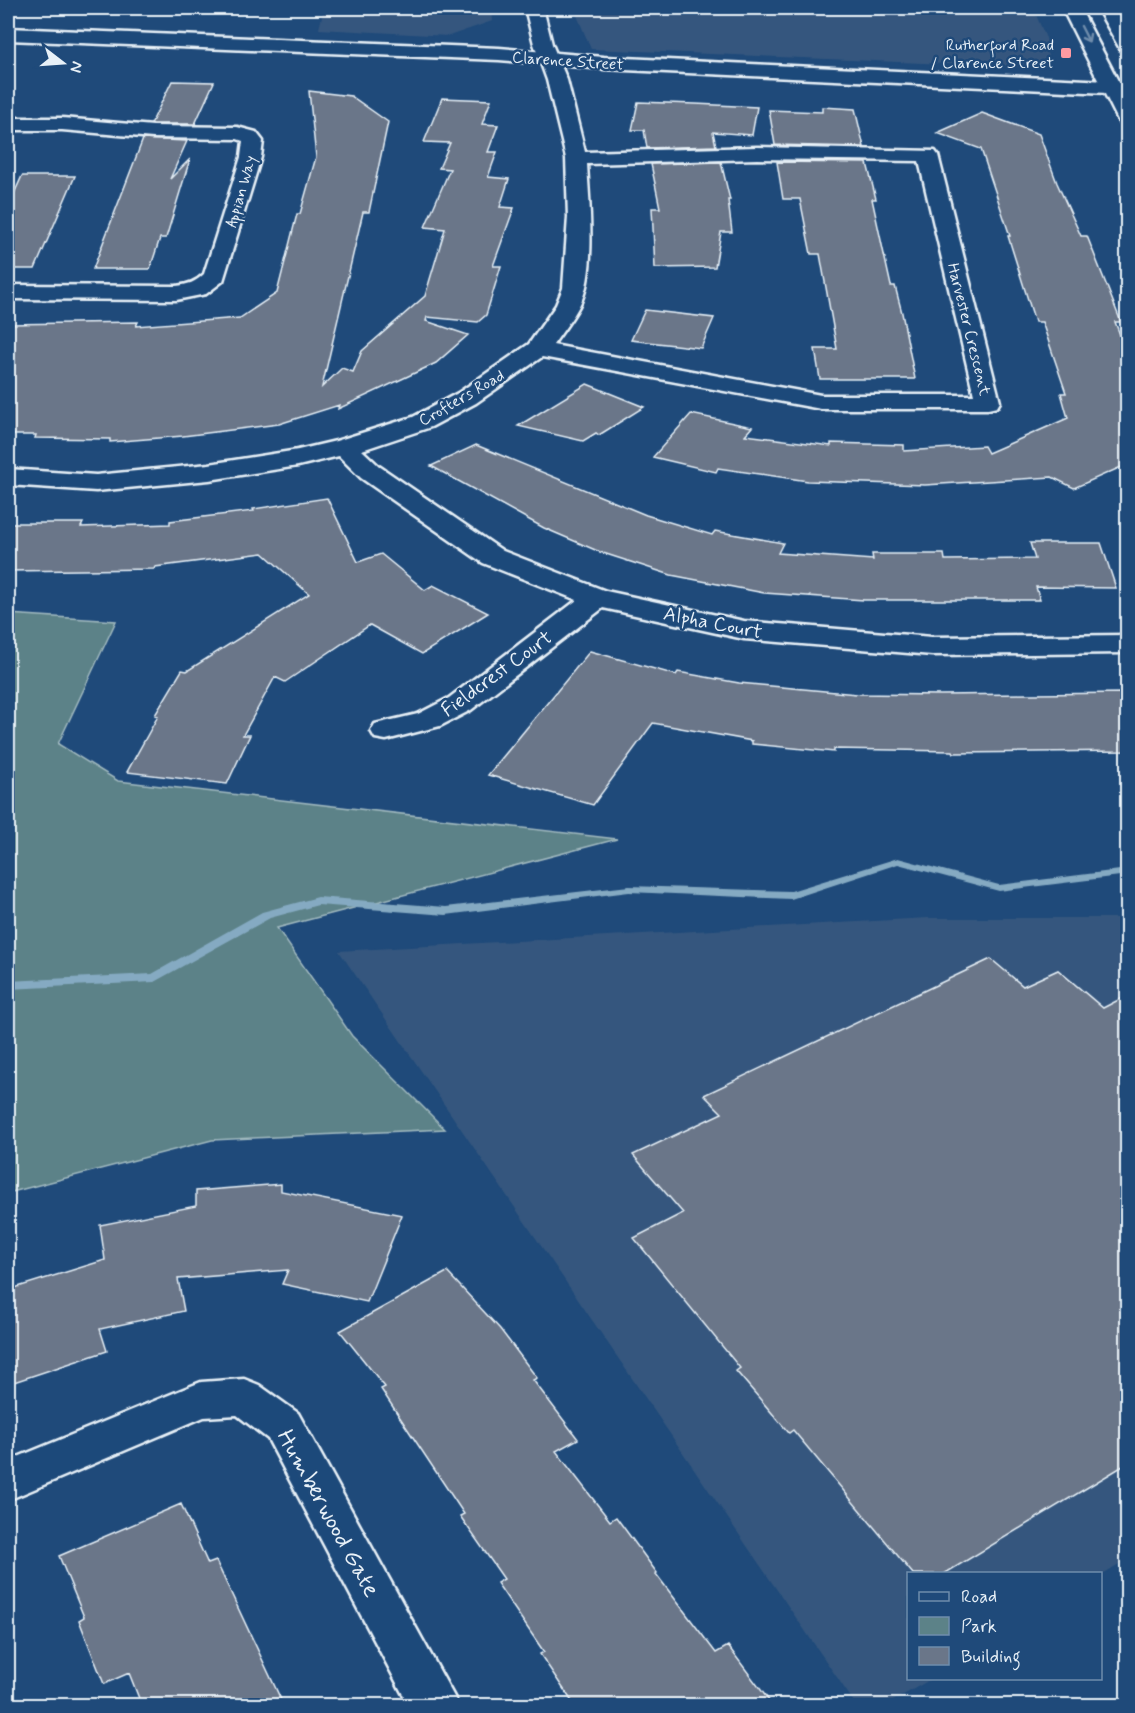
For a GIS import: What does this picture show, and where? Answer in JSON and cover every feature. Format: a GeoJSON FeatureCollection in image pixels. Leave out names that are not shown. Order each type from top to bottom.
{"type":"FeatureCollection","features":[{"type":"Feature","properties":{"kind":"street","name":"Crofters Road"},"geometry":{"type":"LineString","coordinates":[[8,477],[96,483],[209,472],[298,458],[344,447],[422,422],[466,398],[538,349],[568,305],[574,288],[579,217],[576,158],[557,80],[534,8]]}},
{"type":"Feature","properties":{"kind":"street"},"geometry":{"type":"LineString","coordinates":[[1071,8],[1120,88],[1128,120]]}},
{"type":"Feature","properties":{"kind":"street"},"geometry":{"type":"LineString","coordinates":[[1106,8],[1128,47]]}},
{"type":"Feature","properties":{"kind":"street","name":"Clarence Street"},"geometry":{"type":"LineString","coordinates":[[8,33],[1120,88]]}},
{"type":"Feature","properties":{"kind":"street","name":"Appian Way"},"geometry":{"type":"LineString","coordinates":[[8,124],[62,124],[153,132],[237,133],[249,136],[254,141],[215,276],[208,284],[196,290],[176,293],[8,292]]}},
{"type":"Feature","properties":{"kind":"street","name":"Harvester Crescent"},"geometry":{"type":"LineString","coordinates":[[538,349],[821,402],[988,402],[928,155],[757,153],[576,158]]}},
{"type":"Feature","properties":{"kind":"street","name":"Alpha Court"},"geometry":{"type":"LineString","coordinates":[[344,447],[370,472],[493,557],[598,598],[755,631],[932,646],[1128,644]]}},
{"type":"Feature","properties":{"kind":"street","name":"Fieldcrest Court"},"geometry":{"type":"LineString","coordinates":[[386,731],[429,720],[460,704],[598,598]]}},
{"type":"Feature","properties":{"kind":"street","name":"Humberwood Gate"},"geometry":{"type":"LineString","coordinates":[[8,1482],[201,1400],[244,1397],[283,1426],[435,1706]]}},
{"type":"Feature","properties":{"kind":"shaded area"},"geometry":{"type":"Polygon","coordinates":[[[324,8],[491,8],[492,21],[449,36],[319,29],[324,8]]]}},
{"type":"Feature","properties":{"kind":"shaded area"},"geometry":{"type":"Polygon","coordinates":[[[574,8],[1033,8],[1051,50],[1046,50],[1049,59],[1043,68],[591,49],[574,8]]]}},
{"type":"Feature","properties":{"kind":"shaded area"},"geometry":{"type":"Polygon","coordinates":[[[928,918],[1127,918],[1127,1559],[1102,1574],[1102,1572],[907,1572],[907,1680],[929,1680],[886,1705],[856,1705],[339,951],[928,918]]]}},
{"type":"Feature","properties":{"kind":"green space"},"geometry":{"type":"Polygon","coordinates":[[[8,614],[116,621],[58,744],[118,781],[617,839],[277,928],[352,1036],[445,1129],[212,1140],[8,1193],[8,614]]]}},
{"type":"Feature","properties":{"kind":"building"},"geometry":{"type":"Polygon","coordinates":[[[172,81],[214,82],[195,124],[151,124],[172,81]]]}},
{"type":"Feature","properties":{"kind":"building"},"geometry":{"type":"Polygon","coordinates":[[[309,91],[351,96],[388,122],[369,212],[363,212],[322,387],[342,368],[353,372],[362,351],[425,296],[445,229],[425,227],[450,169],[439,168],[450,143],[424,142],[442,98],[491,100],[482,124],[498,125],[488,152],[497,152],[488,177],[509,179],[500,207],[514,208],[493,266],[501,266],[486,315],[478,322],[427,317],[426,321],[468,335],[436,363],[338,409],[339,405],[279,424],[110,442],[110,439],[35,438],[36,435],[8,435],[8,324],[138,322],[136,326],[240,318],[277,293],[297,214],[300,214],[316,157],[309,91]]]}},
{"type":"Feature","properties":{"kind":"building"},"geometry":{"type":"Polygon","coordinates":[[[638,102],[757,107],[752,135],[713,132],[716,146],[647,148],[644,130],[632,130],[638,102]]]}},
{"type":"Feature","properties":{"kind":"building"},"geometry":{"type":"Polygon","coordinates":[[[822,107],[855,109],[864,147],[775,145],[769,110],[822,112],[822,107]]]}},
{"type":"Feature","properties":{"kind":"building"},"geometry":{"type":"Polygon","coordinates":[[[982,113],[1039,134],[1057,183],[1081,236],[1087,236],[1121,322],[1115,322],[1128,355],[1128,464],[1074,488],[1052,477],[925,485],[808,481],[718,468],[716,472],[653,457],[691,414],[752,427],[745,435],[831,446],[831,443],[904,445],[904,451],[984,446],[988,453],[1068,418],[1061,393],[1066,393],[1042,322],[1035,322],[981,149],[937,133],[982,113]]]}},
{"type":"Feature","properties":{"kind":"building"},"geometry":{"type":"Polygon","coordinates":[[[143,139],[187,141],[170,179],[190,159],[166,238],[160,238],[150,269],[93,269],[143,139]]]}},
{"type":"Feature","properties":{"kind":"building"},"geometry":{"type":"Polygon","coordinates":[[[721,162],[730,200],[728,200],[732,232],[721,232],[715,267],[655,268],[652,208],[660,208],[651,164],[721,162]]]}},
{"type":"Feature","properties":{"kind":"building"},"geometry":{"type":"Polygon","coordinates":[[[777,162],[867,163],[876,199],[872,199],[891,286],[895,286],[902,313],[915,379],[820,379],[815,349],[837,349],[820,254],[811,254],[800,199],[783,199],[777,162]]]}},
{"type":"Feature","properties":{"kind":"building"},"geometry":{"type":"Polygon","coordinates":[[[22,176],[75,176],[35,269],[8,269],[8,207],[22,176]]]}},
{"type":"Feature","properties":{"kind":"building"},"geometry":{"type":"Polygon","coordinates":[[[645,310],[714,318],[701,348],[631,340],[645,310]]]}},
{"type":"Feature","properties":{"kind":"building"},"geometry":{"type":"Polygon","coordinates":[[[587,384],[644,407],[599,435],[596,433],[583,441],[518,426],[587,384]]]}},
{"type":"Feature","properties":{"kind":"building"},"geometry":{"type":"Polygon","coordinates":[[[476,445],[646,515],[712,535],[715,531],[783,543],[778,553],[873,560],[872,554],[944,554],[945,560],[1035,559],[1030,543],[1101,543],[1116,588],[1036,587],[1040,600],[864,600],[764,593],[671,575],[600,552],[544,528],[431,466],[476,445]]]}},
{"type":"Feature","properties":{"kind":"building"},"geometry":{"type":"Polygon","coordinates":[[[327,498],[358,562],[381,554],[425,590],[433,585],[488,613],[422,654],[370,625],[285,682],[275,677],[243,735],[250,735],[227,784],[127,772],[158,716],[155,715],[182,670],[187,671],[309,594],[263,553],[155,567],[154,569],[8,571],[8,523],[83,523],[81,527],[170,524],[170,521],[254,511],[253,509],[327,498]]]}},
{"type":"Feature","properties":{"kind":"building"},"geometry":{"type":"Polygon","coordinates":[[[590,651],[676,675],[678,672],[739,683],[857,694],[1128,693],[1128,751],[954,753],[953,751],[834,749],[834,752],[752,744],[752,741],[653,723],[593,805],[488,775],[590,651]]]}},
{"type":"Feature","properties":{"kind":"building"},"geometry":{"type":"Polygon","coordinates":[[[991,959],[1023,986],[1058,970],[1103,1008],[1128,995],[1128,1463],[947,1572],[911,1572],[793,1430],[789,1433],[736,1371],[740,1368],[634,1238],[683,1213],[633,1155],[722,1113],[704,1095],[991,959]]]}},
{"type":"Feature","properties":{"kind":"building"},"geometry":{"type":"Polygon","coordinates":[[[281,1184],[281,1191],[402,1215],[367,1302],[282,1284],[288,1270],[178,1279],[184,1311],[100,1329],[107,1351],[8,1384],[8,1290],[105,1260],[100,1225],[196,1206],[196,1191],[281,1184]]]}},
{"type":"Feature","properties":{"kind":"building"},"geometry":{"type":"Polygon","coordinates":[[[447,1272],[500,1329],[537,1378],[533,1380],[578,1439],[556,1451],[610,1521],[616,1517],[716,1653],[728,1646],[773,1706],[575,1706],[540,1654],[544,1652],[497,1583],[504,1579],[460,1516],[464,1514],[381,1389],[385,1387],[340,1331],[447,1272]]]}},
{"type":"Feature","properties":{"kind":"building"},"geometry":{"type":"Polygon","coordinates":[[[181,1504],[208,1564],[216,1561],[284,1706],[142,1706],[129,1673],[104,1684],[79,1620],[84,1617],[59,1556],[181,1504]]]}},
{"type":"Feature","properties":{"kind":"waterway"},"geometry":{"type":"LineString","coordinates":[[8,985],[154,978],[266,915],[318,901],[446,911],[629,889],[791,895],[898,861],[999,888],[1128,872]]}},
{"type":"Feature","properties":{"kind":"place","name":"Rutherford Road / Clarence Street"},"geometry":{"type":"Point","coordinates":[1066,53]}}]}
